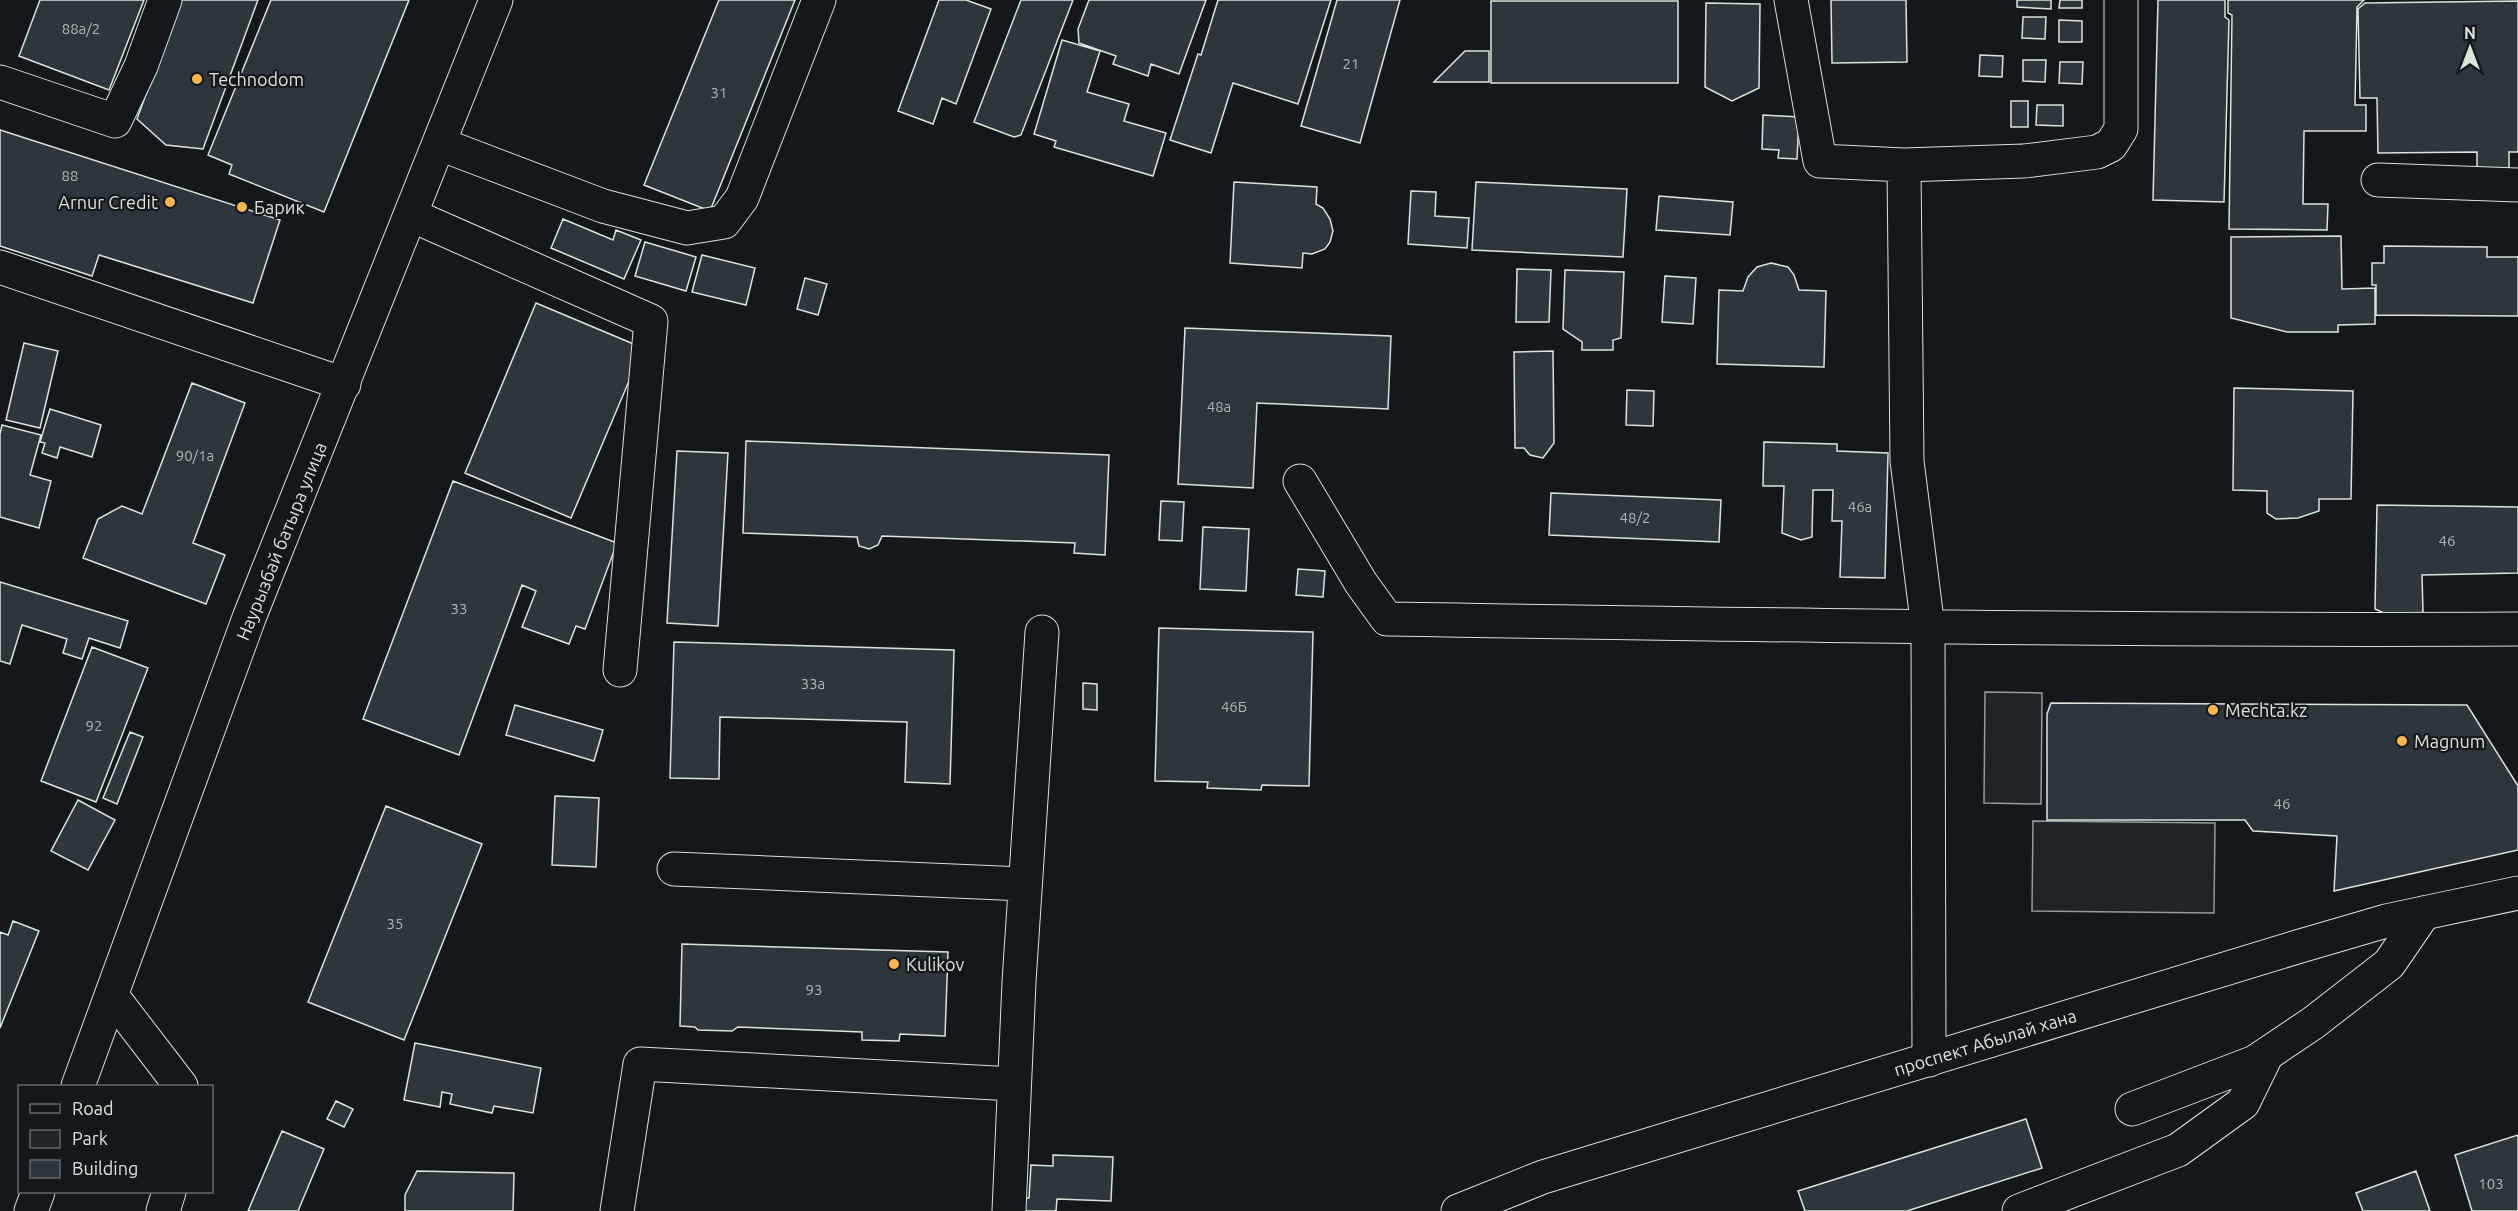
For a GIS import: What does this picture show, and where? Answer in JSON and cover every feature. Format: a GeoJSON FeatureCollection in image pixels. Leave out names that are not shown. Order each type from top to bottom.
{"type":"FeatureCollection","features":[{"type":"Feature","properties":{"kind":"street"},"geometry":{"type":"LineString","coordinates":[[0,82],[115,121],[141,66],[165,0]]}},
{"type":"Feature","properties":{"kind":"street","name":"Наурызбай батыра улица"},"geometry":{"type":"LineString","coordinates":[[78,1085],[249,618],[345,384],[496,0]]}},
{"type":"Feature","properties":{"kind":"street"},"geometry":{"type":"LineString","coordinates":[[440,144],[603,206],[687,228],[724,222],[742,198],[819,0]]}},
{"type":"Feature","properties":{"kind":"street"},"geometry":{"type":"LineString","coordinates":[[1791,0],[1820,161],[1904,165],[2024,161],[2097,152],[2111,145],[2121,129],[2121,0]]}},
{"type":"Feature","properties":{"kind":"street"},"geometry":{"type":"LineString","coordinates":[[1904,165],[1907,461],[1928,628],[1929,1060]]}},
{"type":"Feature","properties":{"kind":"street"},"geometry":{"type":"LineString","coordinates":[[2378,180],[2518,185]]}},
{"type":"Feature","properties":{"kind":"street"},"geometry":{"type":"LineString","coordinates":[[411,215],[651,321],[620,670]]}},
{"type":"Feature","properties":{"kind":"street"},"geometry":{"type":"LineString","coordinates":[[0,267],[345,384]]}},
{"type":"Feature","properties":{"kind":"street"},"geometry":{"type":"LineString","coordinates":[[1300,481],[1356,575],[1387,619],[1818,624],[1928,628],[2518,628]]}},
{"type":"Feature","properties":{"kind":"street"},"geometry":{"type":"LineString","coordinates":[[1006,1210],[1042,632]]}},
{"type":"Feature","properties":{"kind":"street"},"geometry":{"type":"LineString","coordinates":[[674,869],[1025,884]]}},
{"type":"Feature","properties":{"kind":"street","name":"проспект Абылай хана"},"geometry":{"type":"LineString","coordinates":[[1458,1211],[1542,1177],[2308,944],[2424,913],[2518,893]]}},
{"type":"Feature","properties":{"kind":"street"},"geometry":{"type":"LineString","coordinates":[[2132,1109],[2266,1056],[2389,964],[2424,913]]}},
{"type":"Feature","properties":{"kind":"street"},"geometry":{"type":"LineString","coordinates":[[112,996],[180,1085]]}},
{"type":"Feature","properties":{"kind":"street"},"geometry":{"type":"LineString","coordinates":[[2019,1211],[2178,1150],[2243,1103],[2266,1056]]}},
{"type":"Feature","properties":{"kind":"street"},"geometry":{"type":"LineString","coordinates":[[617,1211],[640,1064],[1014,1084]]}},
{"type":"Feature","properties":{"kind":"street"},"geometry":{"type":"LineString","coordinates":[[31,1211],[37,1193]]}},
{"type":"Feature","properties":{"kind":"street"},"geometry":{"type":"LineString","coordinates":[[163,1211],[169,1193]]}},
{"type":"Feature","properties":{"kind":"green space"},"geometry":{"type":"Polygon","coordinates":[[[1985,692],[2042,693],[2041,804],[1984,803],[1985,692]]]}},
{"type":"Feature","properties":{"kind":"green space"},"geometry":{"type":"Polygon","coordinates":[[[2033,821],[2215,823],[2214,913],[2032,911],[2033,821]]]}},
{"type":"Feature","properties":{"kind":"building"},"geometry":{"type":"Polygon","coordinates":[[[40,0],[144,0],[109,90],[19,56],[40,0]]]}},
{"type":"Feature","properties":{"kind":"building"},"geometry":{"type":"Polygon","coordinates":[[[180,0],[258,0],[203,149],[166,145],[137,119],[180,0]]]}},
{"type":"Feature","properties":{"kind":"building"},"geometry":{"type":"Polygon","coordinates":[[[271,0],[409,0],[324,212],[229,174],[232,165],[208,155],[271,0]]]}},
{"type":"Feature","properties":{"kind":"building"},"geometry":{"type":"Polygon","coordinates":[[[719,0],[795,0],[710,211],[644,185],[719,0]]]}},
{"type":"Feature","properties":{"kind":"building"},"geometry":{"type":"Polygon","coordinates":[[[939,0],[966,0],[991,9],[956,104],[942,98],[933,124],[898,111],[939,0]]]}},
{"type":"Feature","properties":{"kind":"building"},"geometry":{"type":"Polygon","coordinates":[[[1021,0],[1073,0],[1021,135],[1014,137],[974,122],[1021,0]]]}},
{"type":"Feature","properties":{"kind":"building"},"geometry":{"type":"Polygon","coordinates":[[[1089,0],[1206,0],[1179,74],[1151,64],[1148,76],[1113,64],[1116,56],[1079,43],[1078,29],[1089,0]]]}},
{"type":"Feature","properties":{"kind":"building"},"geometry":{"type":"Polygon","coordinates":[[[1218,0],[1331,0],[1298,104],[1233,83],[1211,153],[1170,140],[1218,0]]]}},
{"type":"Feature","properties":{"kind":"building"},"geometry":{"type":"Polygon","coordinates":[[[1337,0],[1400,0],[1360,143],[1301,126],[1337,0]]]}},
{"type":"Feature","properties":{"kind":"building"},"geometry":{"type":"Polygon","coordinates":[[[1831,0],[1906,0],[1907,62],[1832,63],[1831,0]]]}},
{"type":"Feature","properties":{"kind":"building"},"geometry":{"type":"Polygon","coordinates":[[[2017,0],[2051,0],[2051,9],[2017,7],[2017,0]]]}},
{"type":"Feature","properties":{"kind":"building"},"geometry":{"type":"Polygon","coordinates":[[[2060,0],[2082,0],[2082,8],[2059,8],[2060,0]]]}},
{"type":"Feature","properties":{"kind":"building"},"geometry":{"type":"Polygon","coordinates":[[[2158,0],[2225,0],[2225,17],[2229,20],[2224,202],[2153,200],[2158,0]]]}},
{"type":"Feature","properties":{"kind":"building"},"geometry":{"type":"Polygon","coordinates":[[[2228,0],[2364,0],[2357,7],[2355,105],[2366,105],[2366,131],[2304,131],[2303,204],[2328,204],[2327,230],[2229,229],[2232,15],[2228,13],[2228,0]]]}},
{"type":"Feature","properties":{"kind":"building"},"geometry":{"type":"Polygon","coordinates":[[[1491,1],[1678,1],[1678,83],[1491,83],[1491,1]]]}},
{"type":"Feature","properties":{"kind":"building"},"geometry":{"type":"Polygon","coordinates":[[[2518,1],[2518,152],[2509,152],[2509,168],[2477,169],[2477,152],[2378,153],[2377,98],[2360,98],[2358,9],[2365,3],[2518,1]]]}},
{"type":"Feature","properties":{"kind":"building"},"geometry":{"type":"Polygon","coordinates":[[[1706,3],[1760,4],[1759,88],[1732,101],[1705,87],[1706,3]]]}},
{"type":"Feature","properties":{"kind":"building"},"geometry":{"type":"Polygon","coordinates":[[[2023,17],[2046,17],[2045,39],[2022,38],[2023,17]]]}},
{"type":"Feature","properties":{"kind":"building"},"geometry":{"type":"Polygon","coordinates":[[[2059,20],[2082,21],[2082,42],[2059,42],[2059,20]]]}},
{"type":"Feature","properties":{"kind":"building"},"geometry":{"type":"Polygon","coordinates":[[[1062,40],[1100,51],[1087,92],[1129,104],[1124,121],[1166,133],[1153,176],[1054,147],[1056,141],[1034,134],[1062,40]]]}},
{"type":"Feature","properties":{"kind":"building"},"geometry":{"type":"Polygon","coordinates":[[[1465,51],[1489,51],[1489,82],[1434,82],[1465,51]]]}},
{"type":"Feature","properties":{"kind":"building"},"geometry":{"type":"Polygon","coordinates":[[[1980,55],[2003,56],[2002,77],[1979,76],[1980,55]]]}},
{"type":"Feature","properties":{"kind":"building"},"geometry":{"type":"Polygon","coordinates":[[[2023,60],[2046,60],[2045,82],[2023,81],[2023,60]]]}},
{"type":"Feature","properties":{"kind":"building"},"geometry":{"type":"Polygon","coordinates":[[[2060,62],[2083,62],[2082,84],[2059,83],[2060,62]]]}},
{"type":"Feature","properties":{"kind":"building"},"geometry":{"type":"Polygon","coordinates":[[[2011,101],[2028,101],[2028,127],[2011,127],[2011,101]]]}},
{"type":"Feature","properties":{"kind":"building"},"geometry":{"type":"Polygon","coordinates":[[[2037,105],[2063,105],[2063,126],[2036,125],[2037,105]]]}},
{"type":"Feature","properties":{"kind":"building"},"geometry":{"type":"Polygon","coordinates":[[[1763,115],[1799,117],[1797,159],[1778,158],[1779,150],[1762,149],[1763,115]]]}},
{"type":"Feature","properties":{"kind":"building"},"geometry":{"type":"Polygon","coordinates":[[[0,130],[280,220],[253,303],[99,255],[92,276],[0,246],[0,130]]]}},
{"type":"Feature","properties":{"kind":"building"},"geometry":{"type":"Polygon","coordinates":[[[1234,182],[1317,187],[1316,204],[1323,208],[1330,219],[1333,231],[1330,242],[1325,249],[1312,254],[1303,253],[1302,268],[1230,263],[1234,182]]]}},
{"type":"Feature","properties":{"kind":"building"},"geometry":{"type":"Polygon","coordinates":[[[1476,182],[1627,189],[1623,257],[1472,250],[1476,182]]]}},
{"type":"Feature","properties":{"kind":"building"},"geometry":{"type":"Polygon","coordinates":[[[1411,191],[1436,192],[1435,216],[1469,218],[1467,248],[1408,244],[1411,191]]]}},
{"type":"Feature","properties":{"kind":"building"},"geometry":{"type":"Polygon","coordinates":[[[1659,196],[1733,202],[1730,235],[1656,230],[1659,196]]]}},
{"type":"Feature","properties":{"kind":"building"},"geometry":{"type":"Polygon","coordinates":[[[563,219],[613,240],[616,230],[641,240],[624,279],[551,248],[563,219]]]}},
{"type":"Feature","properties":{"kind":"building"},"geometry":{"type":"Polygon","coordinates":[[[2341,236],[2342,289],[2375,288],[2375,324],[2338,325],[2338,332],[2287,332],[2231,318],[2231,237],[2341,236]]]}},
{"type":"Feature","properties":{"kind":"building"},"geometry":{"type":"Polygon","coordinates":[[[645,242],[696,257],[686,291],[635,276],[645,242]]]}},
{"type":"Feature","properties":{"kind":"building"},"geometry":{"type":"Polygon","coordinates":[[[2384,246],[2487,247],[2487,257],[2518,257],[2518,316],[2376,315],[2376,285],[2372,285],[2372,263],[2384,263],[2384,246]]]}},
{"type":"Feature","properties":{"kind":"building"},"geometry":{"type":"Polygon","coordinates":[[[702,255],[755,268],[746,305],[692,292],[702,255]]]}},
{"type":"Feature","properties":{"kind":"building"},"geometry":{"type":"Polygon","coordinates":[[[1771,263],[1788,267],[1794,275],[1799,290],[1826,291],[1824,367],[1717,364],[1719,290],[1743,291],[1748,277],[1757,267],[1771,263]]]}},
{"type":"Feature","properties":{"kind":"building"},"geometry":{"type":"Polygon","coordinates":[[[1517,269],[1551,270],[1549,322],[1516,322],[1517,269]]]}},
{"type":"Feature","properties":{"kind":"building"},"geometry":{"type":"Polygon","coordinates":[[[1565,270],[1624,272],[1621,338],[1613,340],[1613,350],[1582,350],[1582,342],[1563,329],[1565,270]]]}},
{"type":"Feature","properties":{"kind":"building"},"geometry":{"type":"Polygon","coordinates":[[[1665,276],[1696,278],[1693,324],[1662,322],[1665,276]]]}},
{"type":"Feature","properties":{"kind":"building"},"geometry":{"type":"Polygon","coordinates":[[[805,278],[827,284],[818,315],[797,309],[805,278]]]}},
{"type":"Feature","properties":{"kind":"building"},"geometry":{"type":"Polygon","coordinates":[[[536,303],[643,348],[571,518],[465,473],[536,303]]]}},
{"type":"Feature","properties":{"kind":"building"},"geometry":{"type":"Polygon","coordinates":[[[1185,328],[1391,336],[1388,409],[1257,403],[1253,488],[1178,484],[1185,328]]]}},
{"type":"Feature","properties":{"kind":"building"},"geometry":{"type":"Polygon","coordinates":[[[24,343],[58,351],[40,428],[6,420],[24,343]]]}},
{"type":"Feature","properties":{"kind":"building"},"geometry":{"type":"Polygon","coordinates":[[[1553,351],[1554,443],[1543,458],[1530,455],[1524,448],[1515,448],[1514,352],[1553,351]]]}},
{"type":"Feature","properties":{"kind":"building"},"geometry":{"type":"Polygon","coordinates":[[[192,383],[245,403],[193,543],[225,555],[206,604],[83,558],[98,519],[122,506],[142,514],[192,383]]]}},
{"type":"Feature","properties":{"kind":"building"},"geometry":{"type":"Polygon","coordinates":[[[2234,388],[2353,391],[2351,499],[2319,499],[2319,511],[2298,518],[2276,519],[2267,513],[2267,491],[2233,490],[2234,388]]]}},
{"type":"Feature","properties":{"kind":"building"},"geometry":{"type":"Polygon","coordinates":[[[1627,390],[1654,391],[1653,426],[1626,425],[1627,390]]]}},
{"type":"Feature","properties":{"kind":"building"},"geometry":{"type":"Polygon","coordinates":[[[50,409],[101,425],[92,457],[60,447],[57,458],[42,453],[45,443],[40,442],[50,409]]]}},
{"type":"Feature","properties":{"kind":"building"},"geometry":{"type":"Polygon","coordinates":[[[2,425],[41,435],[30,475],[51,481],[39,528],[0,517],[0,434],[2,425]]]}},
{"type":"Feature","properties":{"kind":"building"},"geometry":{"type":"Polygon","coordinates":[[[746,441],[1109,455],[1105,555],[1074,553],[1075,543],[882,536],[878,545],[869,549],[859,546],[857,537],[743,533],[746,441]]]}},
{"type":"Feature","properties":{"kind":"building"},"geometry":{"type":"Polygon","coordinates":[[[1764,442],[1837,444],[1837,451],[1888,453],[1885,578],[1840,577],[1842,521],[1832,521],[1833,490],[1813,490],[1812,537],[1801,540],[1782,533],[1784,486],[1763,486],[1764,442]]]}},
{"type":"Feature","properties":{"kind":"building"},"geometry":{"type":"Polygon","coordinates":[[[677,451],[728,453],[718,626],[667,623],[677,451]]]}},
{"type":"Feature","properties":{"kind":"building"},"geometry":{"type":"Polygon","coordinates":[[[453,481],[617,543],[585,629],[576,626],[569,644],[522,627],[536,591],[522,585],[459,755],[363,719],[453,481]]]}},
{"type":"Feature","properties":{"kind":"building"},"geometry":{"type":"Polygon","coordinates":[[[1551,493],[1721,500],[1719,542],[1549,535],[1551,493]]]}},
{"type":"Feature","properties":{"kind":"building"},"geometry":{"type":"Polygon","coordinates":[[[1161,501],[1184,502],[1182,541],[1159,540],[1161,501]]]}},
{"type":"Feature","properties":{"kind":"building"},"geometry":{"type":"Polygon","coordinates":[[[2377,505],[2518,507],[2518,573],[2422,575],[2423,612],[2399,620],[2375,609],[2377,505]]]}},
{"type":"Feature","properties":{"kind":"building"},"geometry":{"type":"Polygon","coordinates":[[[1203,527],[1249,529],[1246,591],[1200,589],[1203,527]]]}},
{"type":"Feature","properties":{"kind":"building"},"geometry":{"type":"Polygon","coordinates":[[[1298,569],[1325,571],[1323,597],[1296,595],[1298,569]]]}},
{"type":"Feature","properties":{"kind":"building"},"geometry":{"type":"Polygon","coordinates":[[[0,582],[128,621],[120,648],[89,638],[82,659],[63,653],[67,639],[22,625],[10,664],[0,661],[0,582]]]}},
{"type":"Feature","properties":{"kind":"building"},"geometry":{"type":"Polygon","coordinates":[[[1159,628],[1313,632],[1309,786],[1262,785],[1261,790],[1207,788],[1208,782],[1155,781],[1159,628]]]}},
{"type":"Feature","properties":{"kind":"building"},"geometry":{"type":"Polygon","coordinates":[[[674,642],[954,650],[950,784],[905,782],[907,722],[720,717],[719,779],[670,778],[674,642]]]}},
{"type":"Feature","properties":{"kind":"building"},"geometry":{"type":"Polygon","coordinates":[[[92,647],[148,668],[96,802],[41,781],[92,647]]]}},
{"type":"Feature","properties":{"kind":"building"},"geometry":{"type":"Polygon","coordinates":[[[1083,683],[1097,684],[1097,710],[1083,709],[1083,683]]]}},
{"type":"Feature","properties":{"kind":"building"},"geometry":{"type":"Polygon","coordinates":[[[2051,703],[2467,705],[2518,786],[2518,850],[2334,891],[2337,836],[2253,831],[2245,820],[2047,820],[2047,714],[2051,703]]]}},
{"type":"Feature","properties":{"kind":"building"},"geometry":{"type":"Polygon","coordinates":[[[515,705],[603,730],[594,761],[506,735],[515,705]]]}},
{"type":"Feature","properties":{"kind":"building"},"geometry":{"type":"Polygon","coordinates":[[[130,732],[143,737],[117,804],[103,798],[130,732]]]}},
{"type":"Feature","properties":{"kind":"building"},"geometry":{"type":"Polygon","coordinates":[[[555,796],[599,798],[596,867],[552,865],[555,796]]]}},
{"type":"Feature","properties":{"kind":"building"},"geometry":{"type":"Polygon","coordinates":[[[78,800],[115,820],[88,870],[51,851],[78,800]]]}},
{"type":"Feature","properties":{"kind":"building"},"geometry":{"type":"Polygon","coordinates":[[[386,806],[482,844],[404,1040],[308,1002],[386,806]]]}},
{"type":"Feature","properties":{"kind":"building"},"geometry":{"type":"Polygon","coordinates":[[[13,921],[39,931],[0,1028],[0,932],[8,935],[13,921]]]}},
{"type":"Feature","properties":{"kind":"building"},"geometry":{"type":"Polygon","coordinates":[[[682,944],[948,952],[945,1036],[900,1034],[899,1041],[862,1040],[862,1032],[738,1027],[732,1031],[698,1030],[695,1027],[680,1026],[682,944]]]}},
{"type":"Feature","properties":{"kind":"building"},"geometry":{"type":"Polygon","coordinates":[[[415,1043],[541,1068],[533,1113],[494,1106],[492,1113],[450,1104],[452,1094],[442,1092],[440,1107],[404,1100],[415,1043]]]}},
{"type":"Feature","properties":{"kind":"building"},"geometry":{"type":"Polygon","coordinates":[[[336,1101],[353,1109],[344,1127],[327,1119],[336,1101]]]}},
{"type":"Feature","properties":{"kind":"building"},"geometry":{"type":"Polygon","coordinates":[[[2026,1119],[2042,1168],[1907,1211],[1805,1211],[1798,1191],[2026,1119]]]}},
{"type":"Feature","properties":{"kind":"building"},"geometry":{"type":"Polygon","coordinates":[[[282,1131],[324,1149],[298,1211],[248,1211],[282,1131]]]}},
{"type":"Feature","properties":{"kind":"building"},"geometry":{"type":"Polygon","coordinates":[[[2518,1135],[2518,1211],[2472,1211],[2455,1155],[2518,1135]]]}},
{"type":"Feature","properties":{"kind":"building"},"geometry":{"type":"Polygon","coordinates":[[[1053,1155],[1113,1157],[1111,1201],[1057,1199],[1056,1211],[1023,1211],[1024,1198],[1029,1198],[1031,1165],[1053,1166],[1053,1155]]]}},
{"type":"Feature","properties":{"kind":"building"},"geometry":{"type":"Polygon","coordinates":[[[417,1171],[514,1173],[513,1211],[405,1211],[405,1195],[417,1171]]]}},
{"type":"Feature","properties":{"kind":"building"},"geometry":{"type":"Polygon","coordinates":[[[2416,1171],[2430,1211],[2363,1211],[2356,1193],[2416,1171]]]}},
{"type":"Feature","properties":{"kind":"place","name":"Technodom"},"geometry":{"type":"Point","coordinates":[197,79]}},
{"type":"Feature","properties":{"kind":"place","name":"Arnur Credit"},"geometry":{"type":"Point","coordinates":[170,202]}},
{"type":"Feature","properties":{"kind":"place","name":"Барик"},"geometry":{"type":"Point","coordinates":[242,207]}},
{"type":"Feature","properties":{"kind":"place","name":"Mechta.kz"},"geometry":{"type":"Point","coordinates":[2213,710]}},
{"type":"Feature","properties":{"kind":"place","name":"Magnum"},"geometry":{"type":"Point","coordinates":[2402,741]}},
{"type":"Feature","properties":{"kind":"place","name":"Kulikov"},"geometry":{"type":"Point","coordinates":[894,964]}}]}
